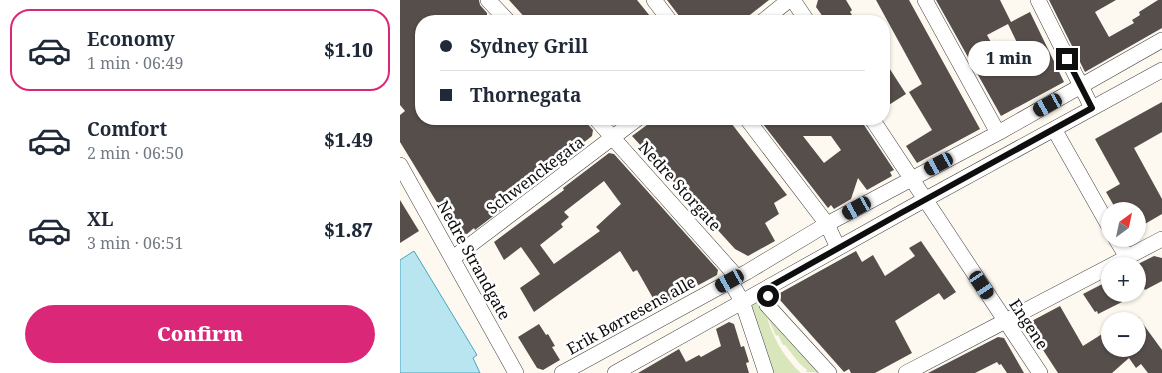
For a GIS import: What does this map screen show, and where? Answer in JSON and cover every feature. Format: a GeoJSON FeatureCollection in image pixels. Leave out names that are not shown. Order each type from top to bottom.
{"type":"FeatureCollection","features":[{"type":"Feature","properties":{"kind":"street"},"geometry":{"type":"LineString","coordinates":[[488,0],[502,15]]}},
{"type":"Feature","properties":{"kind":"street"},"geometry":{"type":"LineString","coordinates":[[654,0],[665,15]]}},
{"type":"Feature","properties":{"kind":"street"},"geometry":{"type":"LineString","coordinates":[[771,15],[791,0],[802,15]]}},
{"type":"Feature","properties":{"kind":"street"},"geometry":{"type":"LineString","coordinates":[[925,0],[998,133]]}},
{"type":"Feature","properties":{"kind":"street"},"geometry":{"type":"LineString","coordinates":[[1038,0],[1092,108]]}},
{"type":"Feature","properties":{"kind":"street","name":"Erik Børresens alle"},"geometry":{"type":"LineString","coordinates":[[562,373],[733,279],[828,224],[998,133],[1162,40]]}},
{"type":"Feature","properties":{"kind":"street"},"geometry":{"type":"LineString","coordinates":[[615,373],[925,199],[1162,70]]}},
{"type":"Feature","properties":{"kind":"street","name":"Nedre Storgate"},"geometry":{"type":"LineString","coordinates":[[599,125],[607,141],[733,279],[766,373]]}},
{"type":"Feature","properties":{"kind":"street","name":"Schwenckegata"},"geometry":{"type":"LineString","coordinates":[[454,258],[629,125]]}},
{"type":"Feature","properties":{"kind":"street"},"geometry":{"type":"LineString","coordinates":[[752,125],[828,224],[838,248]]}},
{"type":"Feature","properties":{"kind":"street","name":"Engene"},"geometry":{"type":"LineString","coordinates":[[876,125],[1040,373]]}},
{"type":"Feature","properties":{"kind":"street"},"geometry":{"type":"LineString","coordinates":[[1054,130],[1101,212]]}},
{"type":"Feature","properties":{"kind":"street","name":"Nedre Strandgate"},"geometry":{"type":"LineString","coordinates":[[400,165],[454,258],[516,373]]}},
{"type":"Feature","properties":{"kind":"street"},"geometry":{"type":"LineString","coordinates":[[1122,248],[1127,257],[1162,240]]}},
{"type":"Feature","properties":{"kind":"street"},"geometry":{"type":"LineString","coordinates":[[906,373],[1101,270]]}},
{"type":"Feature","properties":{"kind":"street"},"geometry":{"type":"LineString","coordinates":[[771,286],[767,305],[829,373]]}},
{"type":"Feature","properties":{"kind":"green space"},"geometry":{"type":"Polygon","coordinates":[[[758,292],[826,373],[806,372],[807,370],[783,345],[778,335],[776,336],[766,314],[779,346],[789,361],[801,373],[766,373],[742,301],[758,292]]]}},
{"type":"Feature","properties":{"kind":"water"},"geometry":{"type":"Polygon","coordinates":[[[414,251],[477,355],[473,358],[480,373],[400,373],[400,260],[414,251]]]}},
{"type":"Feature","properties":{"kind":"building"},"geometry":{"type":"Polygon","coordinates":[[[400,0],[479,0],[487,15],[415,15],[415,125],[588,125],[593,130],[592,136],[512,199],[513,201],[467,234],[455,232],[400,142],[400,115],[405,111],[400,105],[400,0]]]}},
{"type":"Feature","properties":{"kind":"building"},"geometry":{"type":"Polygon","coordinates":[[[509,0],[637,0],[649,15],[523,15],[509,0]]]}},
{"type":"Feature","properties":{"kind":"building"},"geometry":{"type":"Polygon","coordinates":[[[667,0],[769,0],[750,15],[678,15],[667,0]]]}},
{"type":"Feature","properties":{"kind":"building"},"geometry":{"type":"Polygon","coordinates":[[[818,0],[846,0],[852,10],[850,12],[852,15],[822,15],[816,7],[818,0]]]}},
{"type":"Feature","properties":{"kind":"building"},"geometry":{"type":"Polygon","coordinates":[[[876,0],[909,0],[980,129],[917,163],[906,146],[932,130],[909,92],[922,84],[890,26],[890,15],[884,15],[876,0]]]}},
{"type":"Feature","properties":{"kind":"building"},"geometry":{"type":"Polygon","coordinates":[[[936,0],[1000,0],[1011,22],[1030,12],[1064,82],[1001,116],[936,0]],[[1008,24],[987,35],[1002,62],[1021,51],[1008,24]]]}},
{"type":"Feature","properties":{"kind":"building"},"geometry":{"type":"Polygon","coordinates":[[[1049,0],[1116,0],[1095,12],[1109,37],[1134,23],[1132,20],[1140,15],[1139,12],[1158,0],[1162,0],[1162,28],[1085,72],[1049,0]]]}},
{"type":"Feature","properties":{"kind":"building"},"geometry":{"type":"Polygon","coordinates":[[[890,69],[906,94],[890,104],[890,69]]]}},
{"type":"Feature","properties":{"kind":"building"},"geometry":{"type":"Polygon","coordinates":[[[1162,102],[1162,132],[1134,148],[1162,199],[1162,214],[1146,223],[1146,202],[1112,202],[1106,192],[1120,184],[1095,139],[1162,102]]]}},
{"type":"Feature","properties":{"kind":"building"},"geometry":{"type":"Polygon","coordinates":[[[647,125],[733,125],[787,195],[774,203],[779,214],[765,223],[775,241],[748,256],[735,249],[632,136],[647,125]]]}},
{"type":"Feature","properties":{"kind":"building"},"geometry":{"type":"Polygon","coordinates":[[[764,125],[864,125],[894,170],[890,172],[892,176],[867,190],[858,178],[851,199],[834,209],[831,205],[828,208],[764,125]],[[803,136],[824,163],[841,150],[831,136],[803,136]]]}},
{"type":"Feature","properties":{"kind":"building"},"geometry":{"type":"Polygon","coordinates":[[[609,153],[614,154],[718,270],[717,275],[658,307],[637,270],[633,272],[620,251],[534,312],[520,288],[540,274],[521,247],[504,260],[494,242],[564,190],[563,188],[609,153]],[[604,181],[564,212],[569,217],[561,224],[563,227],[540,245],[554,264],[600,231],[596,227],[621,204],[604,181]]]}},
{"type":"Feature","properties":{"kind":"building"},"geometry":{"type":"Polygon","coordinates":[[[400,200],[419,231],[400,243],[400,200]]]}},
{"type":"Feature","properties":{"kind":"building"},"geometry":{"type":"Polygon","coordinates":[[[921,241],[956,292],[944,300],[939,293],[895,321],[912,353],[875,373],[851,373],[849,369],[844,372],[780,300],[780,293],[856,251],[862,262],[873,255],[885,276],[915,256],[909,248],[921,241]]]}},
{"type":"Feature","properties":{"kind":"building"},"geometry":{"type":"Polygon","coordinates":[[[1154,256],[1162,258],[1162,281],[1146,289],[1146,260],[1154,256]]]}},
{"type":"Feature","properties":{"kind":"building"},"geometry":{"type":"Polygon","coordinates":[[[1101,285],[1101,302],[1122,302],[1098,314],[1083,294],[1101,285]]]}},
{"type":"Feature","properties":{"kind":"building"},"geometry":{"type":"Polygon","coordinates":[[[1060,306],[1083,346],[1101,335],[1101,357],[1146,357],[1146,328],[1162,350],[1162,373],[1148,373],[1141,364],[1136,368],[1129,358],[1112,373],[1058,373],[1026,324],[1060,306]]]}},
{"type":"Feature","properties":{"kind":"building"},"geometry":{"type":"Polygon","coordinates":[[[729,322],[734,324],[741,347],[744,346],[749,362],[746,363],[749,373],[638,373],[679,349],[686,362],[699,355],[701,357],[721,346],[716,329],[729,322]]]}},
{"type":"Feature","properties":{"kind":"building"},"geometry":{"type":"Polygon","coordinates":[[[539,324],[555,346],[552,347],[560,360],[543,370],[537,368],[518,337],[539,324]]]}},
{"type":"Feature","properties":{"kind":"building"},"geometry":{"type":"Polygon","coordinates":[[[998,337],[1004,338],[1024,373],[1007,373],[1001,364],[999,365],[997,362],[975,373],[928,373],[998,337]]]}},
{"type":"Feature","properties":{"kind":"route"},"geometry":{"type":"LineString","coordinates":[[768,296],[771,286],[1092,108],[1067,59]]}}]}
